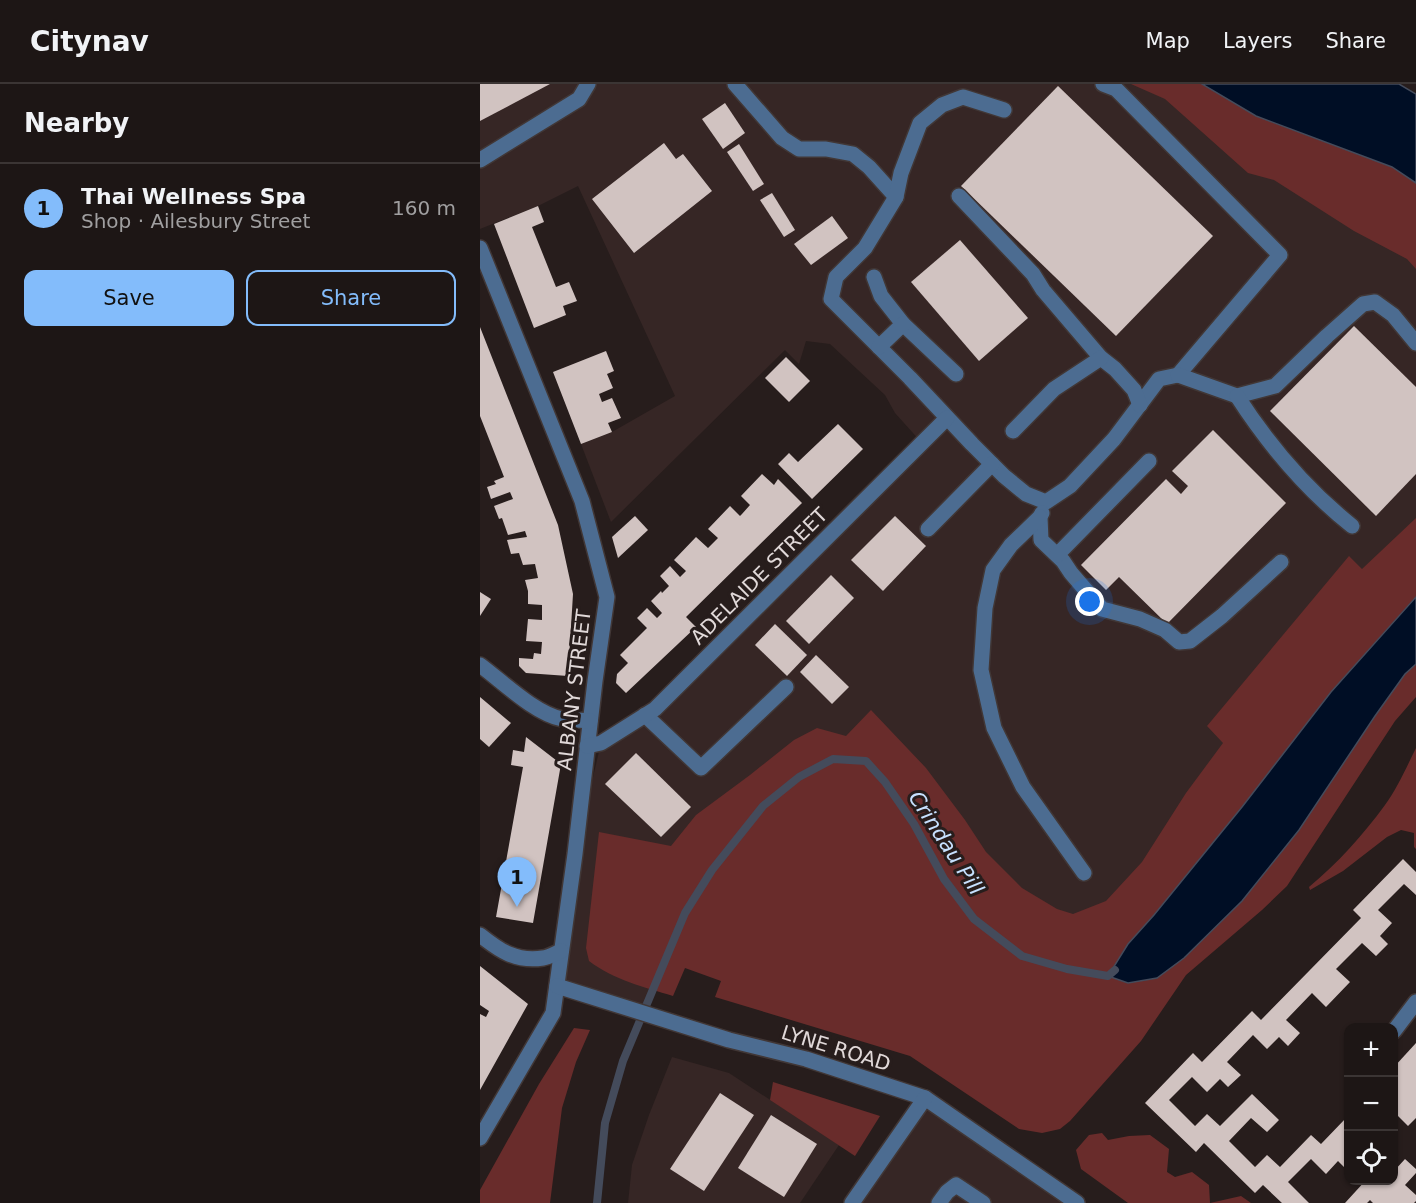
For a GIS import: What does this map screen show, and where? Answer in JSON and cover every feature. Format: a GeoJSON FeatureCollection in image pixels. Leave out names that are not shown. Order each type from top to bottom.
{"type":"FeatureCollection","features":[{"type":"Feature","properties":{"kind":"street"},"geometry":{"type":"LineString","coordinates":[[480,160],[579,99],[588,84]]}},
{"type":"Feature","properties":{"kind":"street"},"geometry":{"type":"LineString","coordinates":[[735,84],[782,138],[799,149],[826,148],[853,154],[869,167],[896,197]]}},
{"type":"Feature","properties":{"kind":"street"},"geometry":{"type":"LineString","coordinates":[[1103,84],[1116,89],[1281,255],[1179,375]]}},
{"type":"Feature","properties":{"kind":"street"},"geometry":{"type":"LineString","coordinates":[[1004,110],[963,97],[942,105],[920,123],[901,173],[896,197],[865,248],[836,277],[831,299],[992,464],[1026,494],[1046,502]]}},
{"type":"Feature","properties":{"kind":"street"},"geometry":{"type":"LineString","coordinates":[[959,196],[1033,274],[1043,290],[1101,358],[1115,369],[1134,390],[1140,405]]}},
{"type":"Feature","properties":{"kind":"street","name":"ALBANY STREET"},"geometry":{"type":"LineString","coordinates":[[480,248],[582,501],[607,597],[553,1013],[480,1138]]}},
{"type":"Feature","properties":{"kind":"street"},"geometry":{"type":"LineString","coordinates":[[874,277],[881,296],[903,324],[956,374]]}},
{"type":"Feature","properties":{"kind":"street"},"geometry":{"type":"LineString","coordinates":[[1281,562],[1222,616],[1190,641],[1179,642],[1165,630],[1140,619],[1102,609],[1058,555],[1041,540],[1040,518],[1046,502],[1070,486],[1114,439],[1159,379],[1179,375],[1237,396],[1275,386],[1363,304],[1375,302],[1393,315],[1416,343]]}},
{"type":"Feature","properties":{"kind":"street"},"geometry":{"type":"LineString","coordinates":[[879,347],[903,324]]}},
{"type":"Feature","properties":{"kind":"street"},"geometry":{"type":"LineString","coordinates":[[1013,431],[1054,389],[1101,358]]}},
{"type":"Feature","properties":{"kind":"street"},"geometry":{"type":"LineString","coordinates":[[1237,396],[1283,458],[1332,510],[1352,526]]}},
{"type":"Feature","properties":{"kind":"street","name":"ADELAIDE STREET"},"geometry":{"type":"LineString","coordinates":[[587,746],[601,743],[655,709],[947,418]]}},
{"type":"Feature","properties":{"kind":"street"},"geometry":{"type":"LineString","coordinates":[[1058,555],[1149,461]]}},
{"type":"Feature","properties":{"kind":"street"},"geometry":{"type":"LineString","coordinates":[[928,529],[992,464]]}},
{"type":"Feature","properties":{"kind":"street"},"geometry":{"type":"LineString","coordinates":[[1040,518],[1011,545],[993,570],[985,608],[981,670],[994,728],[1023,787],[1084,873]]}},
{"type":"Feature","properties":{"kind":"street"},"geometry":{"type":"LineString","coordinates":[[480,665],[545,713],[561,718],[590,721]]}},
{"type":"Feature","properties":{"kind":"street"},"geometry":{"type":"LineString","coordinates":[[645,715],[700,768],[786,687]]}},
{"type":"Feature","properties":{"kind":"street"},"geometry":{"type":"LineString","coordinates":[[480,935],[501,952],[519,957],[543,958],[561,951]]}},
{"type":"Feature","properties":{"kind":"street","name":"LYNE ROAD"},"geometry":{"type":"LineString","coordinates":[[557,986],[735,1042],[806,1059],[925,1098],[1077,1203]]}},
{"type":"Feature","properties":{"kind":"street"},"geometry":{"type":"LineString","coordinates":[[1398,1026],[1416,1002]]}},
{"type":"Feature","properties":{"kind":"street"},"geometry":{"type":"LineString","coordinates":[[852,1203],[925,1098]]}},
{"type":"Feature","properties":{"kind":"street"},"geometry":{"type":"LineString","coordinates":[[939,1203],[956,1185],[982,1203]]}},
{"type":"Feature","properties":{"kind":"shaded area"},"geometry":{"type":"Polygon","coordinates":[[[480,84],[1202,84],[1416,183],[1416,597],[1108,976],[914,824],[657,981],[644,1015],[557,986],[575,854],[601,743],[655,709],[922,443],[895,413],[885,395],[830,344],[806,341],[799,364],[785,350],[611,522],[581,444],[612,432],[675,396],[578,186],[538,206],[480,229],[480,84]]]}},
{"type":"Feature","properties":{"kind":"shaded area"},"geometry":{"type":"Polygon","coordinates":[[[1131,84],[1399,84],[1416,94],[1416,269],[1407,259],[1354,231],[1274,180],[1248,173],[1165,99],[1131,84]]]}},
{"type":"Feature","properties":{"kind":"shaded area"},"geometry":{"type":"Polygon","coordinates":[[[1416,518],[1416,697],[1395,721],[1287,886],[1186,975],[1141,1041],[1070,1121],[1060,1129],[1042,1133],[1019,1129],[910,1056],[715,997],[721,981],[685,968],[673,996],[619,978],[589,961],[586,948],[599,832],[671,846],[696,815],[794,740],[817,728],[846,736],[871,710],[926,768],[986,852],[1022,888],[1057,909],[1073,914],[1106,901],[1142,862],[1186,793],[1223,743],[1207,726],[1349,556],[1362,569],[1416,518]]]}},
{"type":"Feature","properties":{"kind":"shaded area"},"geometry":{"type":"Polygon","coordinates":[[[1416,748],[1416,849],[1414,833],[1401,830],[1387,837],[1343,871],[1310,890],[1309,887],[1350,848],[1385,805],[1398,785],[1416,748]]]}},
{"type":"Feature","properties":{"kind":"shaded area"},"geometry":{"type":"Polygon","coordinates":[[[574,1028],[590,1030],[576,1062],[562,1108],[550,1203],[480,1203],[480,1190],[539,1084],[574,1028]]]}},
{"type":"Feature","properties":{"kind":"shaded area"},"geometry":{"type":"Polygon","coordinates":[[[672,1057],[729,1073],[839,1145],[800,1203],[628,1203],[632,1165],[672,1057]]]}},
{"type":"Feature","properties":{"kind":"shaded area"},"geometry":{"type":"Polygon","coordinates":[[[773,1082],[880,1116],[855,1156],[770,1100],[773,1082]]]}},
{"type":"Feature","properties":{"kind":"shaded area"},"geometry":{"type":"Polygon","coordinates":[[[925,1098],[1077,1203],[852,1203],[925,1098]]]}},
{"type":"Feature","properties":{"kind":"shaded area"},"geometry":{"type":"Polygon","coordinates":[[[1102,1133],[1108,1140],[1150,1135],[1169,1149],[1167,1172],[1175,1177],[1192,1172],[1209,1185],[1210,1203],[1128,1203],[1081,1169],[1076,1150],[1089,1135],[1102,1133]]]}},
{"type":"Feature","properties":{"kind":"shaded area"},"geometry":{"type":"Polygon","coordinates":[[[1241,1196],[1251,1203],[1210,1203],[1241,1196]]]}},
{"type":"Feature","properties":{"kind":"water"},"geometry":{"type":"Polygon","coordinates":[[[1202,84],[1399,84],[1416,94],[1416,183],[1392,167],[1256,116],[1202,84]]]}},
{"type":"Feature","properties":{"kind":"water"},"geometry":{"type":"Polygon","coordinates":[[[1416,597],[1416,664],[1405,674],[1375,716],[1299,830],[1242,901],[1184,958],[1157,978],[1128,983],[1108,976],[1128,944],[1242,807],[1331,692],[1416,597]]]}},
{"type":"Feature","properties":{"kind":"building"},"geometry":{"type":"Polygon","coordinates":[[[480,84],[550,84],[480,121],[480,84]]]}},
{"type":"Feature","properties":{"kind":"building"},"geometry":{"type":"Polygon","coordinates":[[[1058,86],[1213,236],[1116,336],[961,186],[1058,86]]]}},
{"type":"Feature","properties":{"kind":"building"},"geometry":{"type":"Polygon","coordinates":[[[725,103],[745,133],[723,149],[702,119],[725,103]]]}},
{"type":"Feature","properties":{"kind":"building"},"geometry":{"type":"Polygon","coordinates":[[[664,143],[676,159],[683,154],[712,191],[634,253],[592,199],[664,143]]]}},
{"type":"Feature","properties":{"kind":"building"},"geometry":{"type":"Polygon","coordinates":[[[739,144],[764,184],[753,191],[727,152],[739,144]]]}},
{"type":"Feature","properties":{"kind":"building"},"geometry":{"type":"Polygon","coordinates":[[[772,193],[795,230],[784,237],[760,200],[772,193]]]}},
{"type":"Feature","properties":{"kind":"building"},"geometry":{"type":"Polygon","coordinates":[[[538,206],[544,222],[532,227],[556,287],[569,282],[577,301],[563,306],[566,315],[534,328],[494,224],[538,206]]]}},
{"type":"Feature","properties":{"kind":"building"},"geometry":{"type":"Polygon","coordinates":[[[832,216],[848,238],[811,265],[794,244],[832,216]]]}},
{"type":"Feature","properties":{"kind":"building"},"geometry":{"type":"Polygon","coordinates":[[[960,240],[1028,318],[979,361],[911,282],[960,240]]]}},
{"type":"Feature","properties":{"kind":"building"},"geometry":{"type":"Polygon","coordinates":[[[1354,326],[1416,387],[1416,474],[1376,516],[1270,411],[1354,326]]]}},
{"type":"Feature","properties":{"kind":"building"},"geometry":{"type":"Polygon","coordinates":[[[480,327],[558,525],[573,594],[568,676],[526,673],[519,666],[519,658],[533,659],[534,653],[541,654],[542,642],[526,641],[528,619],[542,620],[542,605],[528,604],[525,580],[538,578],[535,564],[523,565],[519,553],[511,554],[507,540],[527,537],[525,531],[508,535],[502,518],[499,519],[494,506],[513,499],[510,492],[491,499],[487,487],[496,484],[494,481],[504,477],[480,416],[480,327]]]}},
{"type":"Feature","properties":{"kind":"building"},"geometry":{"type":"Polygon","coordinates":[[[606,351],[614,371],[607,374],[613,388],[599,394],[602,402],[612,398],[621,418],[608,423],[612,432],[581,444],[553,372],[606,351]]]}},
{"type":"Feature","properties":{"kind":"building"},"geometry":{"type":"Polygon","coordinates":[[[786,357],[810,381],[789,402],[765,378],[786,357]]]}},
{"type":"Feature","properties":{"kind":"building"},"geometry":{"type":"Polygon","coordinates":[[[838,424],[863,449],[812,499],[778,464],[789,453],[798,462],[838,424]]]}},
{"type":"Feature","properties":{"kind":"building"},"geometry":{"type":"Polygon","coordinates":[[[1213,430],[1286,503],[1167,624],[1119,577],[1106,590],[1081,565],[1166,479],[1181,494],[1188,486],[1172,471],[1213,430]]]}},
{"type":"Feature","properties":{"kind":"building"},"geometry":{"type":"Polygon","coordinates":[[[762,474],[774,485],[778,479],[802,503],[686,617],[696,627],[626,693],[616,683],[617,674],[628,663],[620,655],[647,628],[637,618],[647,608],[657,618],[662,613],[651,601],[669,586],[660,576],[670,566],[680,577],[686,571],[674,560],[696,537],[708,548],[718,538],[708,529],[730,506],[740,516],[742,514],[750,505],[741,496],[762,474]]]}},
{"type":"Feature","properties":{"kind":"building"},"geometry":{"type":"Polygon","coordinates":[[[635,516],[648,530],[618,558],[612,537],[635,516]]]}},
{"type":"Feature","properties":{"kind":"building"},"geometry":{"type":"Polygon","coordinates":[[[895,516],[926,546],[883,591],[851,560],[895,516]]]}},
{"type":"Feature","properties":{"kind":"building"},"geometry":{"type":"Polygon","coordinates":[[[831,575],[854,598],[809,644],[786,621],[831,575]]]}},
{"type":"Feature","properties":{"kind":"building"},"geometry":{"type":"Polygon","coordinates":[[[480,592],[491,599],[480,616],[480,592]]]}},
{"type":"Feature","properties":{"kind":"building"},"geometry":{"type":"Polygon","coordinates":[[[775,624],[807,655],[787,676],[755,645],[775,624]]]}},
{"type":"Feature","properties":{"kind":"building"},"geometry":{"type":"Polygon","coordinates":[[[816,655],[849,687],[832,704],[800,672],[816,655]]]}},
{"type":"Feature","properties":{"kind":"building"},"geometry":{"type":"Polygon","coordinates":[[[480,697],[511,723],[489,747],[480,739],[480,697]]]}},
{"type":"Feature","properties":{"kind":"building"},"geometry":{"type":"Polygon","coordinates":[[[526,737],[561,764],[533,923],[496,917],[523,767],[511,765],[513,750],[524,752],[526,737]]]}},
{"type":"Feature","properties":{"kind":"building"},"geometry":{"type":"Polygon","coordinates":[[[636,753],[691,807],[661,837],[605,784],[636,753]]]}},
{"type":"Feature","properties":{"kind":"building"},"geometry":{"type":"Polygon","coordinates":[[[1403,859],[1416,872],[1416,895],[1404,884],[1378,910],[1392,923],[1380,936],[1388,944],[1376,956],[1362,943],[1336,969],[1350,982],[1326,1007],[1312,993],[1286,1020],[1300,1033],[1288,1046],[1279,1037],[1267,1049],[1253,1035],[1227,1062],[1241,1075],[1228,1087],[1220,1079],[1207,1092],[1192,1077],[1169,1100],[1195,1126],[1207,1114],[1220,1126],[1252,1094],[1279,1120],[1267,1132],[1251,1118],[1229,1141],[1255,1167],[1267,1155],[1280,1167],[1311,1135],[1321,1144],[1344,1120],[1344,1167],[1338,1161],[1326,1174],[1311,1159],[1288,1182],[1309,1203],[1282,1203],[1263,1185],[1255,1193],[1204,1143],[1196,1152],[1145,1103],[1193,1053],[1202,1062],[1252,1011],[1261,1020],[1361,918],[1353,910],[1403,859]]]}},
{"type":"Feature","properties":{"kind":"building"},"geometry":{"type":"Polygon","coordinates":[[[480,966],[528,1004],[480,1090],[480,1014],[486,1017],[489,1011],[480,1005],[480,966]]]}},
{"type":"Feature","properties":{"kind":"building"},"geometry":{"type":"Polygon","coordinates":[[[1416,1043],[1416,1118],[1408,1126],[1398,1116],[1398,1063],[1416,1043]]]}},
{"type":"Feature","properties":{"kind":"building"},"geometry":{"type":"Polygon","coordinates":[[[720,1093],[754,1115],[704,1191],[670,1169],[720,1093]]]}},
{"type":"Feature","properties":{"kind":"building"},"geometry":{"type":"Polygon","coordinates":[[[771,1115],[817,1144],[784,1197],[738,1168],[771,1115]]]}},
{"type":"Feature","properties":{"kind":"building"},"geometry":{"type":"Polygon","coordinates":[[[1405,1159],[1416,1169],[1416,1173],[1405,1185],[1416,1195],[1414,1203],[1373,1203],[1370,1200],[1367,1203],[1345,1203],[1361,1185],[1398,1185],[1398,1167],[1405,1159]]]}},
{"type":"Feature","properties":{"kind":"waterway","name":"Crindau Pill"},"geometry":{"type":"LineString","coordinates":[[597,1203],[605,1123],[623,1061],[685,913],[712,870],[763,806],[799,777],[833,759],[866,761],[885,782],[914,824],[944,879],[974,919],[1022,956],[1067,969],[1108,976],[1115,970]]}},
{"type":"Feature","properties":{"kind":"place","name":"Thai Wellness Spa"},"geometry":{"type":"Point","coordinates":[517,907]}}]}
